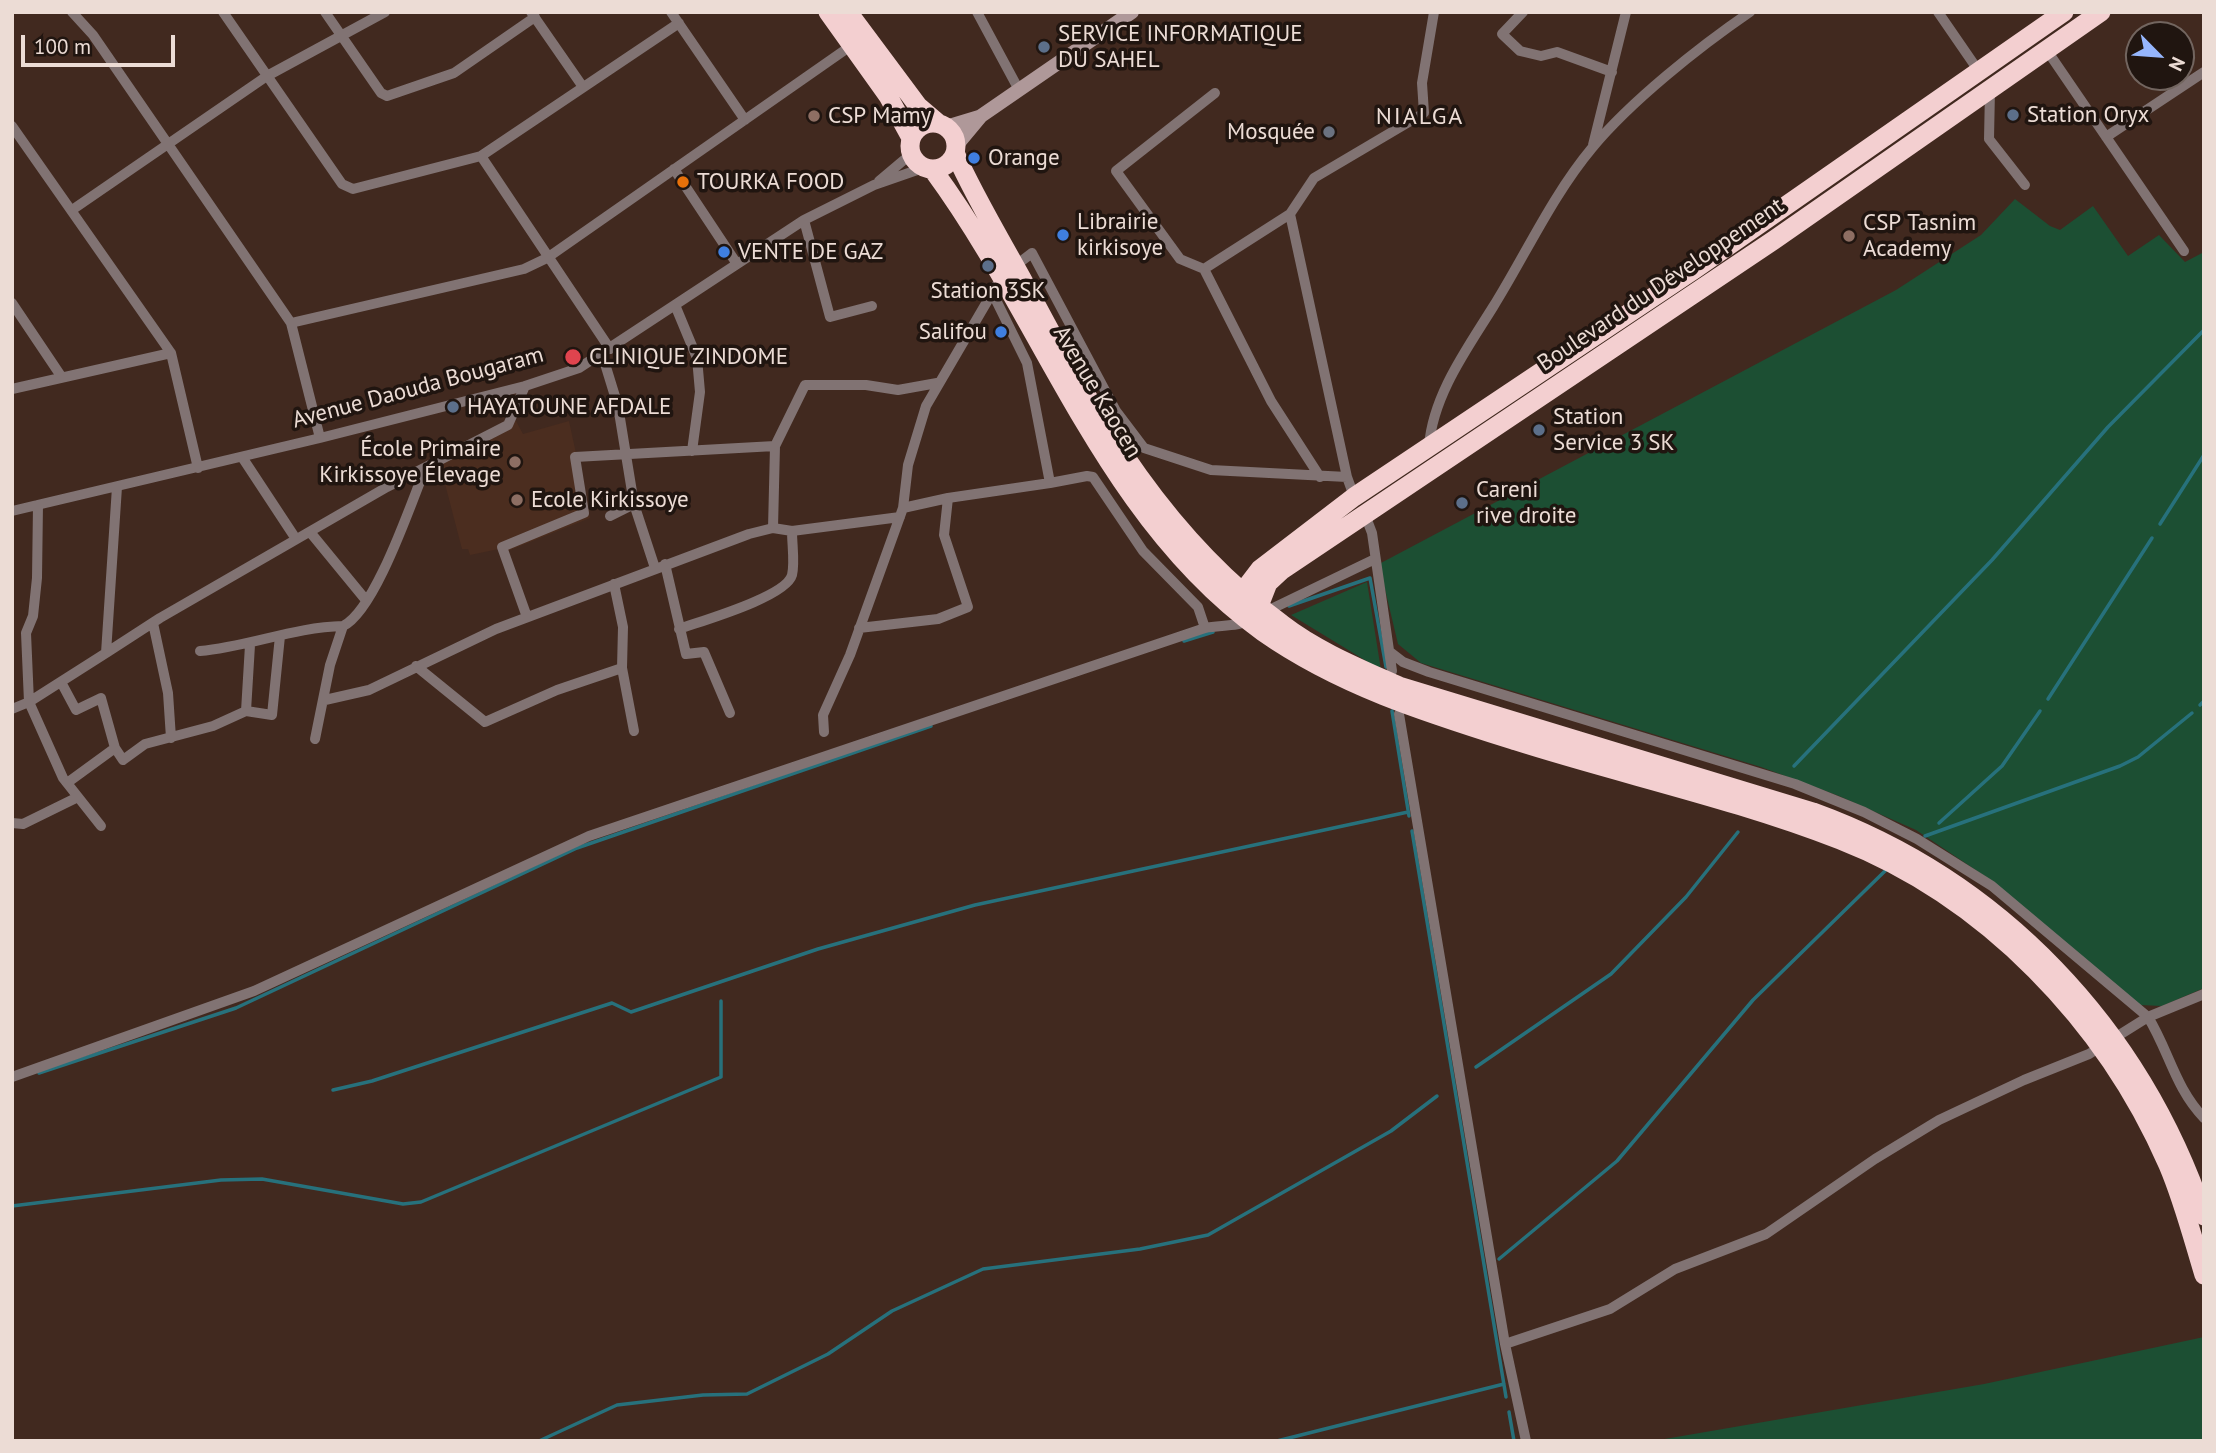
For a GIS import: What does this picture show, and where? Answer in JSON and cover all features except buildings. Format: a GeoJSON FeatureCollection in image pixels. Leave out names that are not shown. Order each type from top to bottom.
{"type":"FeatureCollection","features":[{"type":"Feature","properties":{"kind":"highway","name":"Avenue Kaocen"},"geometry":{"type":"LineString","coordinates":[[828,12],[888,96],[919,157],[959,205],[1003,277],[1098,449],[1188,565],[1257,616]]}},
{"type":"Feature","properties":{"kind":"highway"},"geometry":{"type":"LineString","coordinates":[[848,12],[910,95],[952,132],[956,150],[947,165],[919,157],[922,126],[942,125]]}},
{"type":"Feature","properties":{"kind":"highway","name":"Boulevard du Développement"},"geometry":{"type":"LineString","coordinates":[[1538,385],[1696,269],[2064,12]]}},
{"type":"Feature","properties":{"kind":"highway","name":"Boulevard du Développement"},"geometry":{"type":"LineString","coordinates":[[1257,616],[1270,580],[1366,514],[1490,417],[1774,240],[2101,12]]}},
{"type":"Feature","properties":{"kind":"highway","name":"Avenue Kaocen"},"geometry":{"type":"LineString","coordinates":[[956,150],[1003,277],[1124,460],[1162,510],[1244,592],[1257,616]]}},
{"type":"Feature","properties":{"kind":"highway","name":"Boulevard du Développement"},"geometry":{"type":"LineString","coordinates":[[1244,592],[1260,569],[1354,497],[1429,447],[1490,417]]}},
{"type":"Feature","properties":{"kind":"highway"},"geometry":{"type":"LineString","coordinates":[[1217,567],[1240,573],[1260,569]]}},
{"type":"Feature","properties":{"kind":"highway"},"geometry":{"type":"LineString","coordinates":[[1257,616],[1335,657],[1399,686],[1747,800],[1854,827],[1891,854],[1993,911],[2045,956],[2082,995],[2170,1170],[2204,1275]]}},
{"type":"Feature","properties":{"kind":"highway"},"geometry":{"type":"LineString","coordinates":[[2111,1048],[2173,1138],[2204,1216]]}},
{"type":"Feature","properties":{"kind":"street"},"geometry":{"type":"LineString","coordinates":[[72,12],[93,35],[291,323],[320,438]]}},
{"type":"Feature","properties":{"kind":"street"},"geometry":{"type":"LineString","coordinates":[[223,12],[347,187],[481,156],[679,23]]}},
{"type":"Feature","properties":{"kind":"street"},"geometry":{"type":"LineString","coordinates":[[325,12],[381,93],[387,96],[454,73],[533,15],[583,87]]}},
{"type":"Feature","properties":{"kind":"street"},"geometry":{"type":"LineString","coordinates":[[72,210],[267,76],[385,12]]}},
{"type":"Feature","properties":{"kind":"street"},"geometry":{"type":"LineString","coordinates":[[671,12],[745,120]]}},
{"type":"Feature","properties":{"kind":"street"},"geometry":{"type":"LineString","coordinates":[[977,12],[1019,90]]}},
{"type":"Feature","properties":{"kind":"street"},"geometry":{"type":"LineString","coordinates":[[956,150],[981,116],[1132,12]]}},
{"type":"Feature","properties":{"kind":"street"},"geometry":{"type":"LineString","coordinates":[[1204,269],[1290,214],[1314,178],[1424,113],[1422,83],[1434,12]]}},
{"type":"Feature","properties":{"kind":"street"},"geometry":{"type":"LineString","coordinates":[[1523,12],[1502,34],[1518,50],[1541,56],[1557,52],[1612,72]]}},
{"type":"Feature","properties":{"kind":"street"},"geometry":{"type":"LineString","coordinates":[[1592,148],[1626,12]]}},
{"type":"Feature","properties":{"kind":"street"},"geometry":{"type":"LineString","coordinates":[[1429,447],[1434,415],[1467,350],[1537,228],[1592,148],[1675,70],[1750,12]]}},
{"type":"Feature","properties":{"kind":"street"},"geometry":{"type":"LineString","coordinates":[[1938,12],[1990,88],[1989,139],[2025,185]]}},
{"type":"Feature","properties":{"kind":"street"},"geometry":{"type":"LineString","coordinates":[[291,323],[524,269],[547,258],[852,45]]}},
{"type":"Feature","properties":{"kind":"street"},"geometry":{"type":"LineString","coordinates":[[2046,49],[2184,251]]}},
{"type":"Feature","properties":{"kind":"street"},"geometry":{"type":"LineString","coordinates":[[2106,137],[2204,72]]}},
{"type":"Feature","properties":{"kind":"street"},"geometry":{"type":"LineString","coordinates":[[1215,93],[1116,171],[1180,259],[1204,269],[1271,401],[1320,477]]}},
{"type":"Feature","properties":{"kind":"street"},"geometry":{"type":"LineString","coordinates":[[942,125],[981,116]]}},
{"type":"Feature","properties":{"kind":"street"},"geometry":{"type":"LineString","coordinates":[[12,126],[170,353],[198,468]]}},
{"type":"Feature","properties":{"kind":"street"},"geometry":{"type":"LineString","coordinates":[[481,156],[606,351],[634,505],[660,566],[686,654],[704,652],[730,713]]}},
{"type":"Feature","properties":{"kind":"street","name":"Avenue Daouda Bougaram"},"geometry":{"type":"LineString","coordinates":[[874,185],[919,157]]}},
{"type":"Feature","properties":{"kind":"street","name":"Avenue Daouda Bougaram"},"geometry":{"type":"LineString","coordinates":[[12,511],[320,438],[525,386],[579,368],[804,219],[874,185],[919,157]]}},
{"type":"Feature","properties":{"kind":"street"},"geometry":{"type":"LineString","coordinates":[[674,170],[737,264]]}},
{"type":"Feature","properties":{"kind":"street"},"geometry":{"type":"LineString","coordinates":[[1290,214],[1347,477],[1354,497],[1366,514],[1372,533],[1392,671]]}},
{"type":"Feature","properties":{"kind":"street"},"geometry":{"type":"LineString","coordinates":[[804,219],[830,317],[872,306]]}},
{"type":"Feature","properties":{"kind":"street"},"geometry":{"type":"LineString","coordinates":[[824,732],[823,715],[859,628],[901,513],[908,465],[926,405],[1003,277],[1032,253],[1116,411],[1144,448],[1210,470],[1347,477]]}},
{"type":"Feature","properties":{"kind":"street"},"geometry":{"type":"LineString","coordinates":[[1003,277],[1027,363],[1050,484]]}},
{"type":"Feature","properties":{"kind":"street"},"geometry":{"type":"LineString","coordinates":[[12,303],[61,376]]}},
{"type":"Feature","properties":{"kind":"street"},"geometry":{"type":"LineString","coordinates":[[675,304],[697,358],[699,400],[692,452]]}},
{"type":"Feature","properties":{"kind":"street"},"geometry":{"type":"LineString","coordinates":[[12,389],[170,353]]}},
{"type":"Feature","properties":{"kind":"street"},"geometry":{"type":"LineString","coordinates":[[773,528],[775,446],[805,385],[866,385],[898,390],[937,383]]}},
{"type":"Feature","properties":{"kind":"street"},"geometry":{"type":"LineString","coordinates":[[12,709],[29,702],[153,623],[296,539],[508,425],[525,386]]}},
{"type":"Feature","properties":{"kind":"street"},"geometry":{"type":"LineString","coordinates":[[527,617],[502,547],[584,513],[575,457],[775,446]]}},
{"type":"Feature","properties":{"kind":"street"},"geometry":{"type":"LineString","coordinates":[[242,457],[296,539]]}},
{"type":"Feature","properties":{"kind":"street"},"geometry":{"type":"LineString","coordinates":[[200,651],[250,645],[349,623],[383,572],[425,469]]}},
{"type":"Feature","properties":{"kind":"street"},"geometry":{"type":"LineString","coordinates":[[325,700],[369,690],[527,617],[660,566],[773,528],[792,531],[901,513],[948,498],[1050,484],[1087,475],[1093,477],[1143,551],[1198,607],[1205,628]]}},
{"type":"Feature","properties":{"kind":"street"},"geometry":{"type":"LineString","coordinates":[[106,653],[117,486]]}},
{"type":"Feature","properties":{"kind":"street"},"geometry":{"type":"LineString","coordinates":[[859,628],[938,619],[968,607],[944,535],[948,498]]}},
{"type":"Feature","properties":{"kind":"street"},"geometry":{"type":"LineString","coordinates":[[38,505],[37,578],[33,616],[26,633],[29,702],[67,783],[101,826]]}},
{"type":"Feature","properties":{"kind":"street"},"geometry":{"type":"LineString","coordinates":[[610,516],[634,505]]}},
{"type":"Feature","properties":{"kind":"street"},"geometry":{"type":"LineString","coordinates":[[310,531],[365,599]]}},
{"type":"Feature","properties":{"kind":"street"},"geometry":{"type":"LineString","coordinates":[[679,629],[754,602],[787,584],[792,574],[792,531]]}},
{"type":"Feature","properties":{"kind":"street"},"geometry":{"type":"LineString","coordinates":[[12,1077],[254,991],[589,836],[1205,628],[1227,623],[1242,625],[1283,601],[1375,559]]}},
{"type":"Feature","properties":{"kind":"street"},"geometry":{"type":"LineString","coordinates":[[614,584],[623,627],[622,668],[634,731]]}},
{"type":"Feature","properties":{"kind":"street"},"geometry":{"type":"LineString","coordinates":[[153,623],[168,693],[170,738]]}},
{"type":"Feature","properties":{"kind":"street"},"geometry":{"type":"LineString","coordinates":[[315,739],[330,665],[343,626]]}},
{"type":"Feature","properties":{"kind":"street"},"geometry":{"type":"LineString","coordinates":[[61,682],[76,710],[100,698],[115,748],[123,760],[145,744],[213,726],[246,711],[274,713],[281,636]]}},
{"type":"Feature","properties":{"kind":"street"},"geometry":{"type":"LineString","coordinates":[[246,711],[250,645]]}},
{"type":"Feature","properties":{"kind":"street"},"geometry":{"type":"LineString","coordinates":[[1390,652],[1403,662],[1429,672],[1795,784],[1864,812],[1917,839],[1992,886],[2148,1017],[2163,1042],[2175,1079],[2204,1118]]}},
{"type":"Feature","properties":{"kind":"street"},"geometry":{"type":"LineString","coordinates":[[416,666],[485,722],[557,690],[622,668]]}},
{"type":"Feature","properties":{"kind":"street"},"geometry":{"type":"LineString","coordinates":[[1399,713],[1505,1344],[1526,1441]]}},
{"type":"Feature","properties":{"kind":"street"},"geometry":{"type":"LineString","coordinates":[[67,783],[115,748]]}},
{"type":"Feature","properties":{"kind":"street"},"geometry":{"type":"LineString","coordinates":[[12,823],[23,824],[78,797]]}},
{"type":"Feature","properties":{"kind":"street"},"geometry":{"type":"LineString","coordinates":[[1505,1344],[1610,1309],[1675,1269],[1766,1234],[1875,1159],[1939,1120],[2024,1080],[2089,1054],[2148,1017],[2204,994]]}},
{"type":"Feature","properties":{"kind":"shaded area","name":"Ecole Kirkissoye"},"geometry":{"type":"Polygon","coordinates":[[[508,421],[516,421],[523,434],[569,421],[590,518],[505,552],[499,549],[470,555],[468,549],[462,549],[438,457],[508,421]]]}},
{"type":"Feature","properties":{"kind":"green space"},"geometry":{"type":"Polygon","coordinates":[[[2015,199],[2050,226],[2060,230],[2093,206],[2128,256],[2159,235],[2185,262],[2204,252],[2204,988],[2162,1006],[2140,1005],[1992,881],[1916,830],[1839,796],[1761,767],[1421,663],[1398,644],[1379,564],[1896,290],[1981,235],[2015,199]]]}},
{"type":"Feature","properties":{"kind":"green space"},"geometry":{"type":"Polygon","coordinates":[[[1367,582],[1381,670],[1291,615],[1367,582]]]}},
{"type":"Feature","properties":{"kind":"green space"},"geometry":{"type":"Polygon","coordinates":[[[2204,1337],[2204,1441],[1653,1441],[1984,1384],[2204,1337]]]}},
{"type":"Feature","properties":{"kind":"waterway"},"geometry":{"type":"LineString","coordinates":[[1794,766],[1992,560],[2108,427],[2204,330]]}},
{"type":"Feature","properties":{"kind":"waterway"},"geometry":{"type":"LineString","coordinates":[[2160,524],[2204,455]]}},
{"type":"Feature","properties":{"kind":"waterway"},"geometry":{"type":"LineString","coordinates":[[2048,699],[2152,538]]}},
{"type":"Feature","properties":{"kind":"waterway"},"geometry":{"type":"LineString","coordinates":[[1289,606],[1370,578],[1386,667]]}},
{"type":"Feature","properties":{"kind":"waterway"},"geometry":{"type":"LineString","coordinates":[[1184,641],[1213,632]]}},
{"type":"Feature","properties":{"kind":"waterway"},"geometry":{"type":"LineString","coordinates":[[2200,705],[2204,701]]}},
{"type":"Feature","properties":{"kind":"waterway"},"geometry":{"type":"LineString","coordinates":[[1392,711],[1409,816]]}},
{"type":"Feature","properties":{"kind":"waterway"},"geometry":{"type":"LineString","coordinates":[[1939,823],[2002,766],[2040,711]]}},
{"type":"Feature","properties":{"kind":"waterway"},"geometry":{"type":"LineString","coordinates":[[1925,836],[2120,766],[2138,757],[2192,713]]}},
{"type":"Feature","properties":{"kind":"waterway"},"geometry":{"type":"LineString","coordinates":[[39,1073],[236,1008],[577,848],[931,726]]}},
{"type":"Feature","properties":{"kind":"waterway"},"geometry":{"type":"LineString","coordinates":[[333,1090],[372,1081],[612,1003],[631,1012],[818,949],[975,905],[1408,812]]}},
{"type":"Feature","properties":{"kind":"waterway"},"geometry":{"type":"LineString","coordinates":[[1412,831],[1506,1397]]}},
{"type":"Feature","properties":{"kind":"waterway"},"geometry":{"type":"LineString","coordinates":[[1476,1067],[1611,974],[1686,897],[1738,832]]}},
{"type":"Feature","properties":{"kind":"waterway"},"geometry":{"type":"LineString","coordinates":[[1499,1259],[1617,1161],[1753,1000],[1885,871]]}},
{"type":"Feature","properties":{"kind":"waterway"},"geometry":{"type":"LineString","coordinates":[[12,1206],[221,1180],[262,1179],[403,1204],[421,1202],[721,1077],[721,1001]]}},
{"type":"Feature","properties":{"kind":"waterway"},"geometry":{"type":"LineString","coordinates":[[539,1441],[617,1405],[703,1395],[747,1394],[828,1354],[892,1311],[983,1269],[1140,1249],[1208,1235],[1391,1131],[1437,1096]]}},
{"type":"Feature","properties":{"kind":"waterway"},"geometry":{"type":"LineString","coordinates":[[1277,1441],[1504,1384]]}},
{"type":"Feature","properties":{"kind":"waterway"},"geometry":{"type":"LineString","coordinates":[[1509,1412],[1514,1441]]}},
{"type":"Feature","properties":{"kind":"place","name":"SERVICE INFORMATIQUE DU SAHEL"},"geometry":{"type":"Point","coordinates":[1044,47]}},
{"type":"Feature","properties":{"kind":"place","name":"Station Oryx"},"geometry":{"type":"Point","coordinates":[2013,115]}},
{"type":"Feature","properties":{"kind":"place","name":"CSP Mamy"},"geometry":{"type":"Point","coordinates":[814,116]}},
{"type":"Feature","properties":{"kind":"place","name":"Mosquée"},"geometry":{"type":"Point","coordinates":[1329,132]}},
{"type":"Feature","properties":{"kind":"place","name":"Orange"},"geometry":{"type":"Point","coordinates":[974,158]}},
{"type":"Feature","properties":{"kind":"place","name":"TOURKA FOOD"},"geometry":{"type":"Point","coordinates":[683,182]}},
{"type":"Feature","properties":{"kind":"place","name":"Librairie kirkisoye"},"geometry":{"type":"Point","coordinates":[1063,235]}},
{"type":"Feature","properties":{"kind":"place","name":"CSP Tasnim Academy"},"geometry":{"type":"Point","coordinates":[1849,236]}},
{"type":"Feature","properties":{"kind":"place","name":"VENTE DE GAZ"},"geometry":{"type":"Point","coordinates":[724,252]}},
{"type":"Feature","properties":{"kind":"place","name":"Station 3SK"},"geometry":{"type":"Point","coordinates":[988,266]}},
{"type":"Feature","properties":{"kind":"place","name":"Salifou"},"geometry":{"type":"Point","coordinates":[1001,332]}},
{"type":"Feature","properties":{"kind":"place","name":"CLINIQUE ZINDOME"},"geometry":{"type":"Point","coordinates":[573,357]}},
{"type":"Feature","properties":{"kind":"place","name":"HAYATOUNE AFDALE"},"geometry":{"type":"Point","coordinates":[453,407]}},
{"type":"Feature","properties":{"kind":"place","name":"Station Service 3 SK"},"geometry":{"type":"Point","coordinates":[1539,430]}},
{"type":"Feature","properties":{"kind":"place","name":"École Primaire Kirkissoye Élevage"},"geometry":{"type":"Point","coordinates":[515,462]}},
{"type":"Feature","properties":{"kind":"place","name":"Ecole Kirkissoye"},"geometry":{"type":"Point","coordinates":[517,500]}},
{"type":"Feature","properties":{"kind":"place","name":"Careni rive droite"},"geometry":{"type":"Point","coordinates":[1462,503]}},
{"type":"Feature","properties":{"kind":"district","name":"NIALGA"},"geometry":{"type":"Point","coordinates":[1420,117]}}]}
